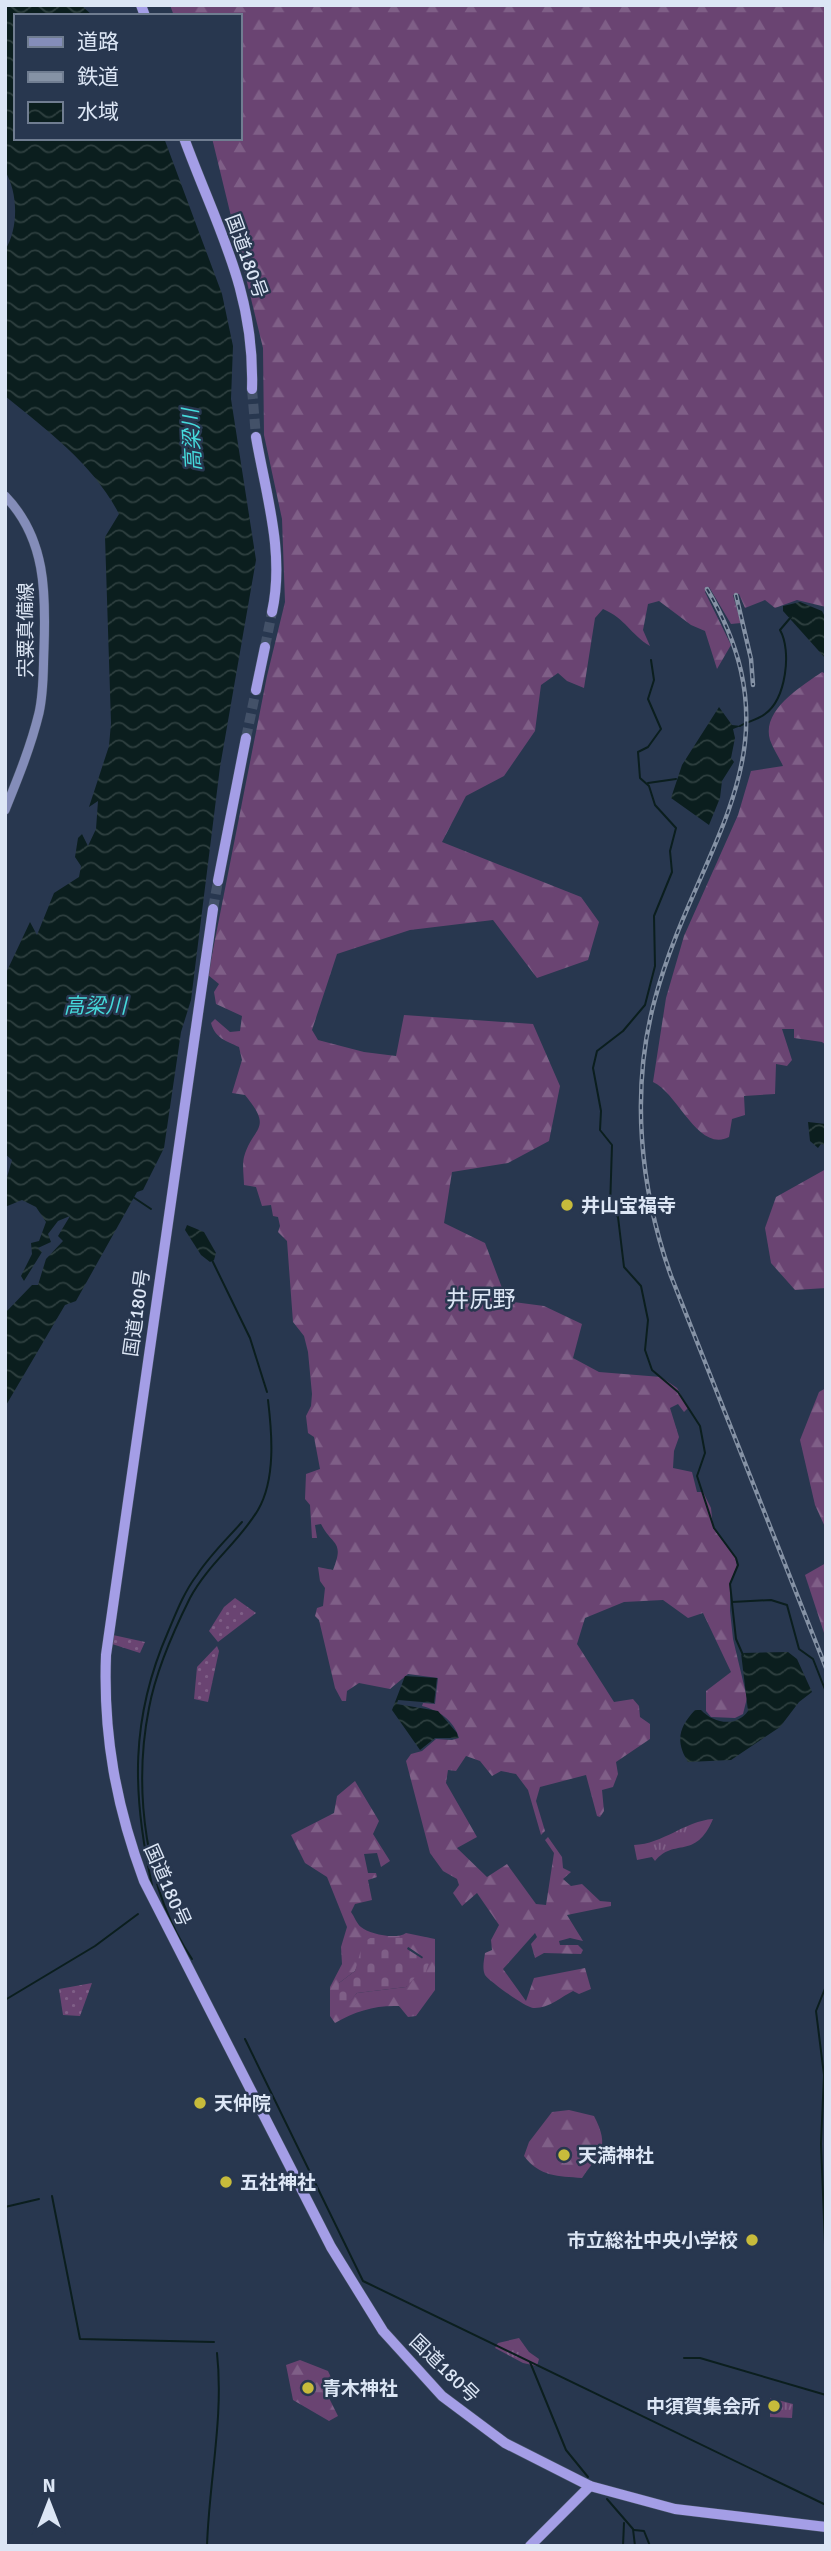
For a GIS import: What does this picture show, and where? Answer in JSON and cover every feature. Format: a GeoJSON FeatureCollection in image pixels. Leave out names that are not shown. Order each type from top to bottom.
{"type":"FeatureCollection","features":[{"type":"Feature","properties":{"kind":"highway","name":"国道180号"},"geometry":{"type":"LineString","coordinates":[[185,140],[245,295],[253,355],[253,389]]}},
{"type":"Feature","properties":{"kind":"highway"},"geometry":{"type":"LineString","coordinates":[[256,437],[276,544],[277,581],[272,612]]}},
{"type":"Feature","properties":{"kind":"highway"},"geometry":{"type":"LineString","coordinates":[[256,690],[265,647]]}},
{"type":"Feature","properties":{"kind":"highway"},"geometry":{"type":"LineString","coordinates":[[218,878],[246,737]]}},
{"type":"Feature","properties":{"kind":"highway","name":"国道180号"},"geometry":{"type":"LineString","coordinates":[[213,909],[106,1655],[106,1727],[118,1806],[156,1909],[321,2229],[383,2331],[442,2396],[505,2443],[590,2486],[675,2509],[826,2527]]}},
{"type":"Feature","properties":{"kind":"highway"},"geometry":{"type":"LineString","coordinates":[[530,2546],[590,2486]]}},
{"type":"Feature","properties":{"kind":"main road","name":"宍粟真備線"},"geometry":{"type":"LineString","coordinates":[[5,496],[34,539],[39,555],[45,601],[39,710],[5,810]]}},
{"type":"Feature","properties":{"kind":"green space"},"geometry":{"type":"Polygon","coordinates":[[[170,5],[826,5],[826,607],[797,600],[775,608],[765,600],[745,608],[739,594],[733,595],[741,623],[731,624],[709,587],[705,592],[731,645],[717,669],[705,631],[691,625],[659,601],[648,604],[643,630],[650,646],[617,617],[603,609],[595,618],[584,688],[567,681],[558,673],[541,685],[535,731],[504,776],[466,796],[442,842],[581,897],[599,922],[588,960],[537,978],[493,920],[410,930],[337,954],[312,1030],[318,1040],[364,1052],[396,1056],[404,1015],[533,1024],[560,1086],[549,1141],[508,1163],[452,1172],[444,1223],[485,1243],[507,1301],[544,1306],[582,1324],[573,1358],[599,1372],[661,1377],[677,1388],[688,1408],[684,1412],[678,1404],[670,1408],[679,1437],[674,1451],[673,1468],[692,1472],[697,1492],[703,1492],[711,1508],[713,1528],[735,1557],[737,1566],[730,1583],[730,1611],[733,1639],[747,1698],[743,1714],[735,1718],[711,1717],[706,1711],[706,1691],[731,1672],[703,1613],[688,1618],[663,1600],[624,1602],[585,1618],[577,1644],[614,1702],[633,1699],[639,1706],[640,1717],[650,1724],[650,1739],[616,1762],[618,1774],[613,1787],[602,1790],[604,1811],[600,1817],[597,1816],[586,1775],[540,1787],[536,1801],[545,1831],[541,1835],[528,1790],[516,1774],[501,1771],[492,1776],[480,1761],[466,1756],[456,1771],[448,1770],[446,1783],[477,1837],[457,1848],[487,1877],[507,1864],[536,1904],[546,1905],[554,1853],[545,1840],[548,1837],[562,1857],[563,1868],[571,1872],[563,1879],[571,1886],[582,1884],[600,1901],[611,1902],[611,1906],[567,1915],[583,1941],[570,1938],[559,1941],[560,1945],[578,1945],[583,1950],[581,1954],[544,1953],[535,1958],[531,1944],[537,1937],[535,1933],[503,1969],[526,2001],[534,1978],[585,1968],[591,1989],[579,1994],[573,1991],[539,2008],[523,2003],[485,1975],[485,1953],[492,1950],[491,1940],[499,1925],[477,1893],[462,1906],[453,1893],[459,1885],[457,1879],[443,1871],[430,1853],[406,1761],[411,1754],[422,1751],[436,1739],[459,1738],[445,1717],[422,1706],[423,1703],[435,1704],[438,1678],[408,1674],[390,1689],[359,1683],[347,1691],[346,1701],[342,1701],[335,1688],[319,1620],[315,1616],[317,1608],[323,1606],[325,1588],[320,1581],[318,1567],[333,1570],[338,1553],[336,1544],[321,1524],[315,1525],[317,1538],[312,1538],[310,1505],[305,1499],[306,1474],[320,1469],[314,1437],[308,1433],[306,1416],[311,1406],[312,1394],[308,1352],[304,1336],[293,1322],[287,1241],[278,1232],[278,1217],[273,1216],[271,1205],[262,1206],[256,1187],[244,1185],[244,1157],[260,1122],[254,1106],[245,1095],[232,1093],[242,1060],[239,1047],[218,1036],[211,1023],[215,1019],[230,1032],[240,1031],[242,1016],[216,1004],[214,992],[219,984],[208,975],[267,676],[285,602],[282,519],[264,435],[263,348],[212,140],[242,140],[242,14],[173,14],[170,5]]]}},
{"type":"Feature","properties":{"kind":"green space"},"geometry":{"type":"Polygon","coordinates":[[[822,672],[826,674],[826,1045],[794,1038],[794,1029],[782,1029],[792,1060],[787,1066],[776,1064],[775,1094],[744,1096],[745,1115],[732,1119],[729,1137],[718,1140],[698,1130],[671,1097],[653,1082],[666,998],[684,936],[738,815],[751,771],[783,766],[770,740],[772,719],[785,700],[822,672]]]}},
{"type":"Feature","properties":{"kind":"green space"},"geometry":{"type":"Polygon","coordinates":[[[826,1169],[826,1288],[795,1290],[771,1263],[765,1228],[776,1197],[826,1169]]]}},
{"type":"Feature","properties":{"kind":"green space"},"geometry":{"type":"Polygon","coordinates":[[[826,1388],[826,1529],[815,1505],[800,1440],[819,1392],[826,1388]]]}},
{"type":"Feature","properties":{"kind":"green space"},"geometry":{"type":"Polygon","coordinates":[[[826,1563],[826,1639],[805,1575],[826,1563]]]}},
{"type":"Feature","properties":{"kind":"green space"},"geometry":{"type":"Polygon","coordinates":[[[235,1598],[256,1613],[218,1642],[209,1631],[224,1607],[235,1598]]]}},
{"type":"Feature","properties":{"kind":"green space"},"geometry":{"type":"Polygon","coordinates":[[[113,1635],[145,1642],[140,1653],[112,1644],[113,1635]]]}},
{"type":"Feature","properties":{"kind":"green space"},"geometry":{"type":"Polygon","coordinates":[[[217,1646],[219,1651],[208,1702],[194,1699],[197,1667],[217,1646]]]}},
{"type":"Feature","properties":{"kind":"green space"},"geometry":{"type":"Polygon","coordinates":[[[355,1781],[379,1821],[373,1834],[390,1861],[381,1867],[377,1853],[364,1854],[368,1873],[376,1873],[377,1877],[368,1880],[372,1900],[355,1904],[351,1912],[358,1924],[376,1934],[396,1936],[406,1933],[435,1939],[435,1990],[416,2016],[408,2017],[399,2006],[390,2006],[366,2010],[335,2023],[330,2016],[330,1987],[342,1964],[341,1947],[347,1927],[327,1877],[305,1863],[291,1835],[334,1813],[337,1796],[355,1781]],[[370,1938],[355,1971],[339,1983],[347,2004],[357,1993],[406,1987],[423,1957],[398,1940],[370,1938]]]}},
{"type":"Feature","properties":{"kind":"green space"},"geometry":{"type":"Polygon","coordinates":[[[713,1819],[706,1832],[692,1844],[670,1850],[655,1861],[652,1857],[637,1860],[634,1845],[655,1841],[693,1824],[713,1819]]]}},
{"type":"Feature","properties":{"kind":"green space"},"geometry":{"type":"Polygon","coordinates":[[[370,1938],[405,1938],[409,1945],[407,1949],[429,1963],[424,1977],[417,1975],[406,1987],[357,1993],[347,2005],[338,2004],[339,1983],[355,1971],[363,1943],[370,1938]]]}},
{"type":"Feature","properties":{"kind":"green space"},"geometry":{"type":"Polygon","coordinates":[[[92,1983],[80,2016],[63,2015],[59,1989],[92,1983]]]}},
{"type":"Feature","properties":{"kind":"green space"},"geometry":{"type":"Polygon","coordinates":[[[569,2110],[594,2116],[602,2136],[601,2150],[582,2178],[543,2172],[524,2156],[529,2142],[552,2112],[569,2110]]]}},
{"type":"Feature","properties":{"kind":"green space"},"geometry":{"type":"Polygon","coordinates":[[[519,2338],[529,2352],[539,2359],[537,2366],[523,2363],[495,2348],[498,2343],[519,2338]]]}},
{"type":"Feature","properties":{"kind":"green space"},"geometry":{"type":"Polygon","coordinates":[[[300,2360],[328,2371],[333,2382],[327,2394],[338,2416],[329,2421],[293,2400],[286,2365],[300,2360]]]}},
{"type":"Feature","properties":{"kind":"green space"},"geometry":{"type":"Polygon","coordinates":[[[770,2398],[793,2404],[792,2418],[770,2417],[770,2398]]]}},
{"type":"Feature","properties":{"kind":"water","name":"高梁川"},"geometry":{"type":"Polygon","coordinates":[[[5,5],[81,5],[91,14],[14,14],[14,140],[165,140],[222,294],[233,346],[231,399],[256,560],[220,767],[191,1000],[181,1032],[164,1148],[143,1190],[137,1192],[76,1301],[65,1305],[5,1407],[5,1313],[32,1285],[38,1285],[46,1259],[63,1241],[58,1236],[70,1216],[58,1221],[48,1234],[51,1242],[38,1248],[42,1252],[24,1281],[21,1276],[32,1254],[31,1243],[39,1241],[46,1222],[36,1207],[22,1200],[5,1207],[5,1184],[12,1160],[5,1154],[5,975],[30,922],[37,935],[54,893],[79,877],[81,866],[75,857],[78,838],[82,834],[88,846],[96,829],[98,801],[89,807],[109,746],[111,723],[105,537],[119,514],[109,496],[83,464],[53,435],[5,396],[5,250],[13,231],[15,210],[12,189],[5,171],[5,5]]]}},
{"type":"Feature","properties":{"kind":"water"},"geometry":{"type":"Polygon","coordinates":[[[800,602],[822,611],[826,619],[826,659],[783,611],[783,606],[800,602]]]}},
{"type":"Feature","properties":{"kind":"water"},"geometry":{"type":"Polygon","coordinates":[[[719,707],[732,725],[741,726],[733,729],[735,738],[731,758],[734,762],[722,781],[720,798],[709,825],[671,798],[682,765],[719,707]]]}},
{"type":"Feature","properties":{"kind":"water"},"geometry":{"type":"Polygon","coordinates":[[[808,1122],[826,1124],[826,1145],[821,1144],[818,1148],[810,1141],[808,1122]]]}},
{"type":"Feature","properties":{"kind":"water"},"geometry":{"type":"Polygon","coordinates":[[[187,1225],[204,1232],[216,1253],[214,1260],[210,1262],[201,1255],[185,1230],[187,1225]]]}},
{"type":"Feature","properties":{"kind":"water"},"geometry":{"type":"Polygon","coordinates":[[[788,1652],[797,1659],[812,1692],[799,1702],[780,1727],[731,1760],[688,1762],[680,1741],[682,1728],[695,1710],[701,1710],[724,1722],[737,1720],[748,1711],[741,1653],[788,1652]]]}},
{"type":"Feature","properties":{"kind":"water"},"geometry":{"type":"Polygon","coordinates":[[[405,1676],[437,1678],[434,1703],[398,1700],[397,1704],[438,1711],[457,1733],[458,1738],[435,1738],[420,1750],[392,1710],[405,1676]]]}},
{"type":"Feature","properties":{"kind":"waterway"},"geometry":{"type":"LineString","coordinates":[[740,726],[765,714],[778,698],[786,662],[784,639],[780,630],[791,617]]}},
{"type":"Feature","properties":{"kind":"waterway"},"geometry":{"type":"LineString","coordinates":[[651,660],[654,680],[648,699],[661,729],[648,747],[638,752],[640,778],[649,786],[655,805],[676,828],[670,851],[672,872],[654,916],[655,966],[645,1005],[623,1031],[597,1051],[593,1068],[601,1111],[600,1130],[612,1145],[610,1208],[618,1217],[624,1267],[641,1286],[648,1320],[645,1350],[652,1370],[678,1392],[700,1426],[705,1453],[697,1476],[714,1528],[736,1558],[738,1565],[730,1584],[732,1602],[771,1600],[787,1605],[799,1649],[813,1659],[826,1692]]}},
{"type":"Feature","properties":{"kind":"waterway"},"geometry":{"type":"LineString","coordinates":[[648,783],[676,779]]}},
{"type":"Feature","properties":{"kind":"waterway"},"geometry":{"type":"LineString","coordinates":[[133,1197],[151,1209]]}},
{"type":"Feature","properties":{"kind":"waterway"},"geometry":{"type":"LineString","coordinates":[[212,1260],[250,1338],[267,1392]]}},
{"type":"Feature","properties":{"kind":"waterway"},"geometry":{"type":"LineString","coordinates":[[192,1959],[163,1902],[154,1871],[143,1805],[144,1739],[156,1680],[171,1638],[190,1598],[206,1574],[250,1522],[264,1498],[271,1456],[268,1400]]}},
{"type":"Feature","properties":{"kind":"waterway"},"geometry":{"type":"LineString","coordinates":[[152,1885],[145,1852],[138,1788],[138,1757],[147,1695],[168,1632],[188,1588],[207,1561],[242,1522]]}},
{"type":"Feature","properties":{"kind":"waterway"},"geometry":{"type":"LineString","coordinates":[[732,1603],[736,1639],[743,1655]]}},
{"type":"Feature","properties":{"kind":"waterway"},"geometry":{"type":"LineString","coordinates":[[5,2000],[95,1946],[138,1914]]}},
{"type":"Feature","properties":{"kind":"waterway"},"geometry":{"type":"LineString","coordinates":[[826,1986],[816,2011],[824,2075],[821,2144],[826,2269]]}},
{"type":"Feature","properties":{"kind":"waterway"},"geometry":{"type":"LineString","coordinates":[[245,2039],[363,2281],[826,2505]]}},
{"type":"Feature","properties":{"kind":"waterway"},"geometry":{"type":"LineString","coordinates":[[52,2196],[80,2339],[214,2342]]}},
{"type":"Feature","properties":{"kind":"waterway"},"geometry":{"type":"LineString","coordinates":[[5,2207],[39,2199]]}},
{"type":"Feature","properties":{"kind":"waterway"},"geometry":{"type":"LineString","coordinates":[[207,2546],[219,2401],[217,2353]]}},
{"type":"Feature","properties":{"kind":"waterway"},"geometry":{"type":"LineString","coordinates":[[684,2358],[700,2358],[826,2395]]}},
{"type":"Feature","properties":{"kind":"waterway"},"geometry":{"type":"LineString","coordinates":[[530,2362],[566,2450],[588,2477]]}},
{"type":"Feature","properties":{"kind":"waterway"},"geometry":{"type":"LineString","coordinates":[[607,2499],[633,2529],[635,2546]]}},
{"type":"Feature","properties":{"kind":"waterway"},"geometry":{"type":"LineString","coordinates":[[623,2546],[624,2523]]}},
{"type":"Feature","properties":{"kind":"waterway"},"geometry":{"type":"LineString","coordinates":[[634,2530],[644,2531],[650,2546]]}},
{"type":"Feature","properties":{"kind":"tunnel"},"geometry":{"type":"LineString","coordinates":[[252,389],[256,437]]}},
{"type":"Feature","properties":{"kind":"tunnel"},"geometry":{"type":"LineString","coordinates":[[265,647],[272,612]]}},
{"type":"Feature","properties":{"kind":"tunnel"},"geometry":{"type":"LineString","coordinates":[[246,738],[256,690]]}},
{"type":"Feature","properties":{"kind":"tunnel"},"geometry":{"type":"LineString","coordinates":[[213,909],[218,881]]}},
{"type":"Feature","properties":{"kind":"railway"},"geometry":{"type":"LineString","coordinates":[[707,589],[734,647],[746,701],[744,750],[733,798],[673,944],[655,999],[643,1068],[642,1139],[652,1209],[671,1276],[826,1668]]}},
{"type":"Feature","properties":{"kind":"railway"},"geometry":{"type":"LineString","coordinates":[[736,595],[751,659],[753,685]]}},
{"type":"Feature","properties":{"kind":"place","name":"井山宝福寺"},"geometry":{"type":"Point","coordinates":[567,1205]}},
{"type":"Feature","properties":{"kind":"place","name":"天仲院"},"geometry":{"type":"Point","coordinates":[200,2103]}},
{"type":"Feature","properties":{"kind":"place","name":"天満神社"},"geometry":{"type":"Point","coordinates":[564,2155]}},
{"type":"Feature","properties":{"kind":"place","name":"五社神社"},"geometry":{"type":"Point","coordinates":[226,2182]}},
{"type":"Feature","properties":{"kind":"place","name":"市立総社中央小学校"},"geometry":{"type":"Point","coordinates":[752,2240]}},
{"type":"Feature","properties":{"kind":"place","name":"青木神社"},"geometry":{"type":"Point","coordinates":[308,2388]}},
{"type":"Feature","properties":{"kind":"place","name":"中須賀集会所"},"geometry":{"type":"Point","coordinates":[774,2406]}},
{"type":"Feature","properties":{"kind":"district","name":"井尻野"},"geometry":{"type":"Point","coordinates":[481,1299]}}]}
